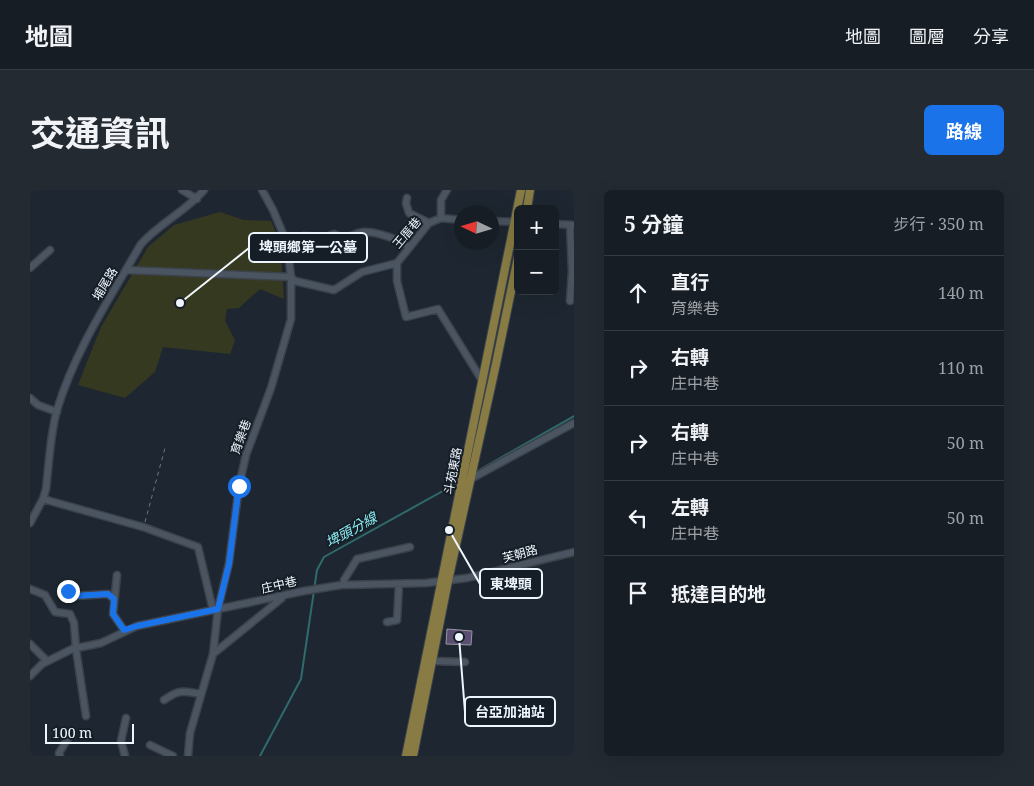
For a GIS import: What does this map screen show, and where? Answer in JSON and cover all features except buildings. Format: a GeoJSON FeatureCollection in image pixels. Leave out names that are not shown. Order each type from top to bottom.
{"type":"FeatureCollection","features":[{"type":"Feature","properties":{"kind":"main road","name":"斗苑東路"},"geometry":{"type":"LineString","coordinates":[[519,205],[521,190]]}},
{"type":"Feature","properties":{"kind":"main road"},"geometry":{"type":"LineString","coordinates":[[528,205],[530,190]]}},
{"type":"Feature","properties":{"kind":"main road","name":"斗苑東路"},"geometry":{"type":"LineString","coordinates":[[414,756],[412,746],[445,582],[462,483],[514,232]]}},
{"type":"Feature","properties":{"kind":"main road","name":"斗苑東路"},"geometry":{"type":"LineString","coordinates":[[445,582],[472,477],[514,276]]}},
{"type":"Feature","properties":{"kind":"main road","name":"斗苑東路"},"geometry":{"type":"LineString","coordinates":[[406,756],[412,746],[432,661],[431,651]]}},
{"type":"Feature","properties":{"kind":"street"},"geometry":{"type":"LineString","coordinates":[[182,190],[197,199]]}},
{"type":"Feature","properties":{"kind":"street","name":"埔尾路"},"geometry":{"type":"LineString","coordinates":[[30,523],[43,499],[46,489],[56,412],[80,350],[141,244],[154,231],[197,199],[204,190]]}},
{"type":"Feature","properties":{"kind":"street","name":"育樂巷"},"geometry":{"type":"LineString","coordinates":[[188,756],[190,733],[214,654],[215,609],[229,564],[239,486],[246,455],[272,388],[291,319],[291,277],[287,243],[262,190]]}},
{"type":"Feature","properties":{"kind":"street"},"geometry":{"type":"LineString","coordinates":[[441,218],[441,200],[447,190]]}},
{"type":"Feature","properties":{"kind":"street"},"geometry":{"type":"LineString","coordinates":[[407,198],[406,203],[409,213],[429,223]]}},
{"type":"Feature","properties":{"kind":"street","name":"王厝巷"},"geometry":{"type":"LineString","coordinates":[[126,270],[291,277],[295,281],[334,290],[362,272],[397,263],[429,223],[441,218],[454,219]]}},
{"type":"Feature","properties":{"kind":"street"},"geometry":{"type":"LineString","coordinates":[[499,221],[514,222]]}},
{"type":"Feature","properties":{"kind":"street"},"geometry":{"type":"LineString","coordinates":[[559,224],[572,225],[570,301]]}},
{"type":"Feature","properties":{"kind":"street"},"geometry":{"type":"LineString","coordinates":[[287,243],[303,236],[326,237],[334,234],[342,238],[348,238],[364,232],[401,241],[410,247]]}},
{"type":"Feature","properties":{"kind":"street"},"geometry":{"type":"LineString","coordinates":[[30,268],[50,250]]}},
{"type":"Feature","properties":{"kind":"street"},"geometry":{"type":"LineString","coordinates":[[397,263],[398,281],[406,317],[438,309],[483,382]]}},
{"type":"Feature","properties":{"kind":"street"},"geometry":{"type":"LineString","coordinates":[[30,398],[38,405],[56,412]]}},
{"type":"Feature","properties":{"kind":"street"},"geometry":{"type":"LineString","coordinates":[[462,483],[574,422]]}},
{"type":"Feature","properties":{"kind":"street"},"geometry":{"type":"LineString","coordinates":[[43,499],[143,527],[198,547],[215,609]]}},
{"type":"Feature","properties":{"kind":"street"},"geometry":{"type":"LineString","coordinates":[[344,586],[344,580],[357,559],[410,547]]}},
{"type":"Feature","properties":{"kind":"street","name":"芙朝路"},"geometry":{"type":"LineString","coordinates":[[445,582],[574,552]]}},
{"type":"Feature","properties":{"kind":"street"},"geometry":{"type":"LineString","coordinates":[[117,575],[113,614],[124,630]]}},
{"type":"Feature","properties":{"kind":"street","name":"庄中巷"},"geometry":{"type":"LineString","coordinates":[[30,676],[47,661],[76,649],[101,643],[124,630],[137,626],[304,591],[344,586],[445,582]]}},
{"type":"Feature","properties":{"kind":"street"},"geometry":{"type":"LineString","coordinates":[[387,622],[397,620],[399,584]]}},
{"type":"Feature","properties":{"kind":"street"},"geometry":{"type":"LineString","coordinates":[[30,589],[45,595],[55,612],[70,614],[74,623],[86,716]]}},
{"type":"Feature","properties":{"kind":"street"},"geometry":{"type":"LineString","coordinates":[[66,589],[74,596],[108,594],[114,599]]}},
{"type":"Feature","properties":{"kind":"street"},"geometry":{"type":"LineString","coordinates":[[214,654],[285,596]]}},
{"type":"Feature","properties":{"kind":"street"},"geometry":{"type":"LineString","coordinates":[[30,644],[47,661]]}},
{"type":"Feature","properties":{"kind":"street"},"geometry":{"type":"LineString","coordinates":[[432,661],[465,662]]}},
{"type":"Feature","properties":{"kind":"street"},"geometry":{"type":"LineString","coordinates":[[164,700],[181,691],[202,694]]}},
{"type":"Feature","properties":{"kind":"street"},"geometry":{"type":"LineString","coordinates":[[125,756],[120,741],[126,718]]}},
{"type":"Feature","properties":{"kind":"street"},"geometry":{"type":"LineString","coordinates":[[60,756],[59,753],[72,732]]}},
{"type":"Feature","properties":{"kind":"street"},"geometry":{"type":"LineString","coordinates":[[150,745],[172,756]]}},
{"type":"Feature","properties":{"kind":"path"},"geometry":{"type":"LineString","coordinates":[[143,527],[165,448]]}},
{"type":"Feature","properties":{"kind":"green space"},"geometry":{"type":"Polygon","coordinates":[[[220,212],[244,220],[271,221],[280,241],[284,299],[260,289],[239,308],[227,309],[225,321],[235,340],[230,354],[163,347],[155,372],[125,398],[78,385],[101,327],[148,247],[174,225],[220,212]]]}},
{"type":"Feature","properties":{"kind":"waterway","name":"埤頭分線"},"geometry":{"type":"LineString","coordinates":[[474,473],[574,416]]}},
{"type":"Feature","properties":{"kind":"waterway","name":"埤頭分線"},"geometry":{"type":"LineString","coordinates":[[260,756],[301,679],[317,570],[324,557],[459,482]]}},
{"type":"Feature","properties":{"kind":"place","name":"埤頭鄉第一公墓"},"geometry":{"type":"Point","coordinates":[180,303]}},
{"type":"Feature","properties":{"kind":"place","name":"東埤頭"},"geometry":{"type":"Point","coordinates":[449,530]}},
{"type":"Feature","properties":{"kind":"place","name":"台亞加油站"},"geometry":{"type":"Point","coordinates":[459,637]}},
{"type":"Feature","properties":{"kind":"route"},"geometry":{"type":"LineString","coordinates":[[68,591],[74,596],[108,594],[114,599],[113,614],[124,630],[218,609],[229,564],[239,486]]}}]}
